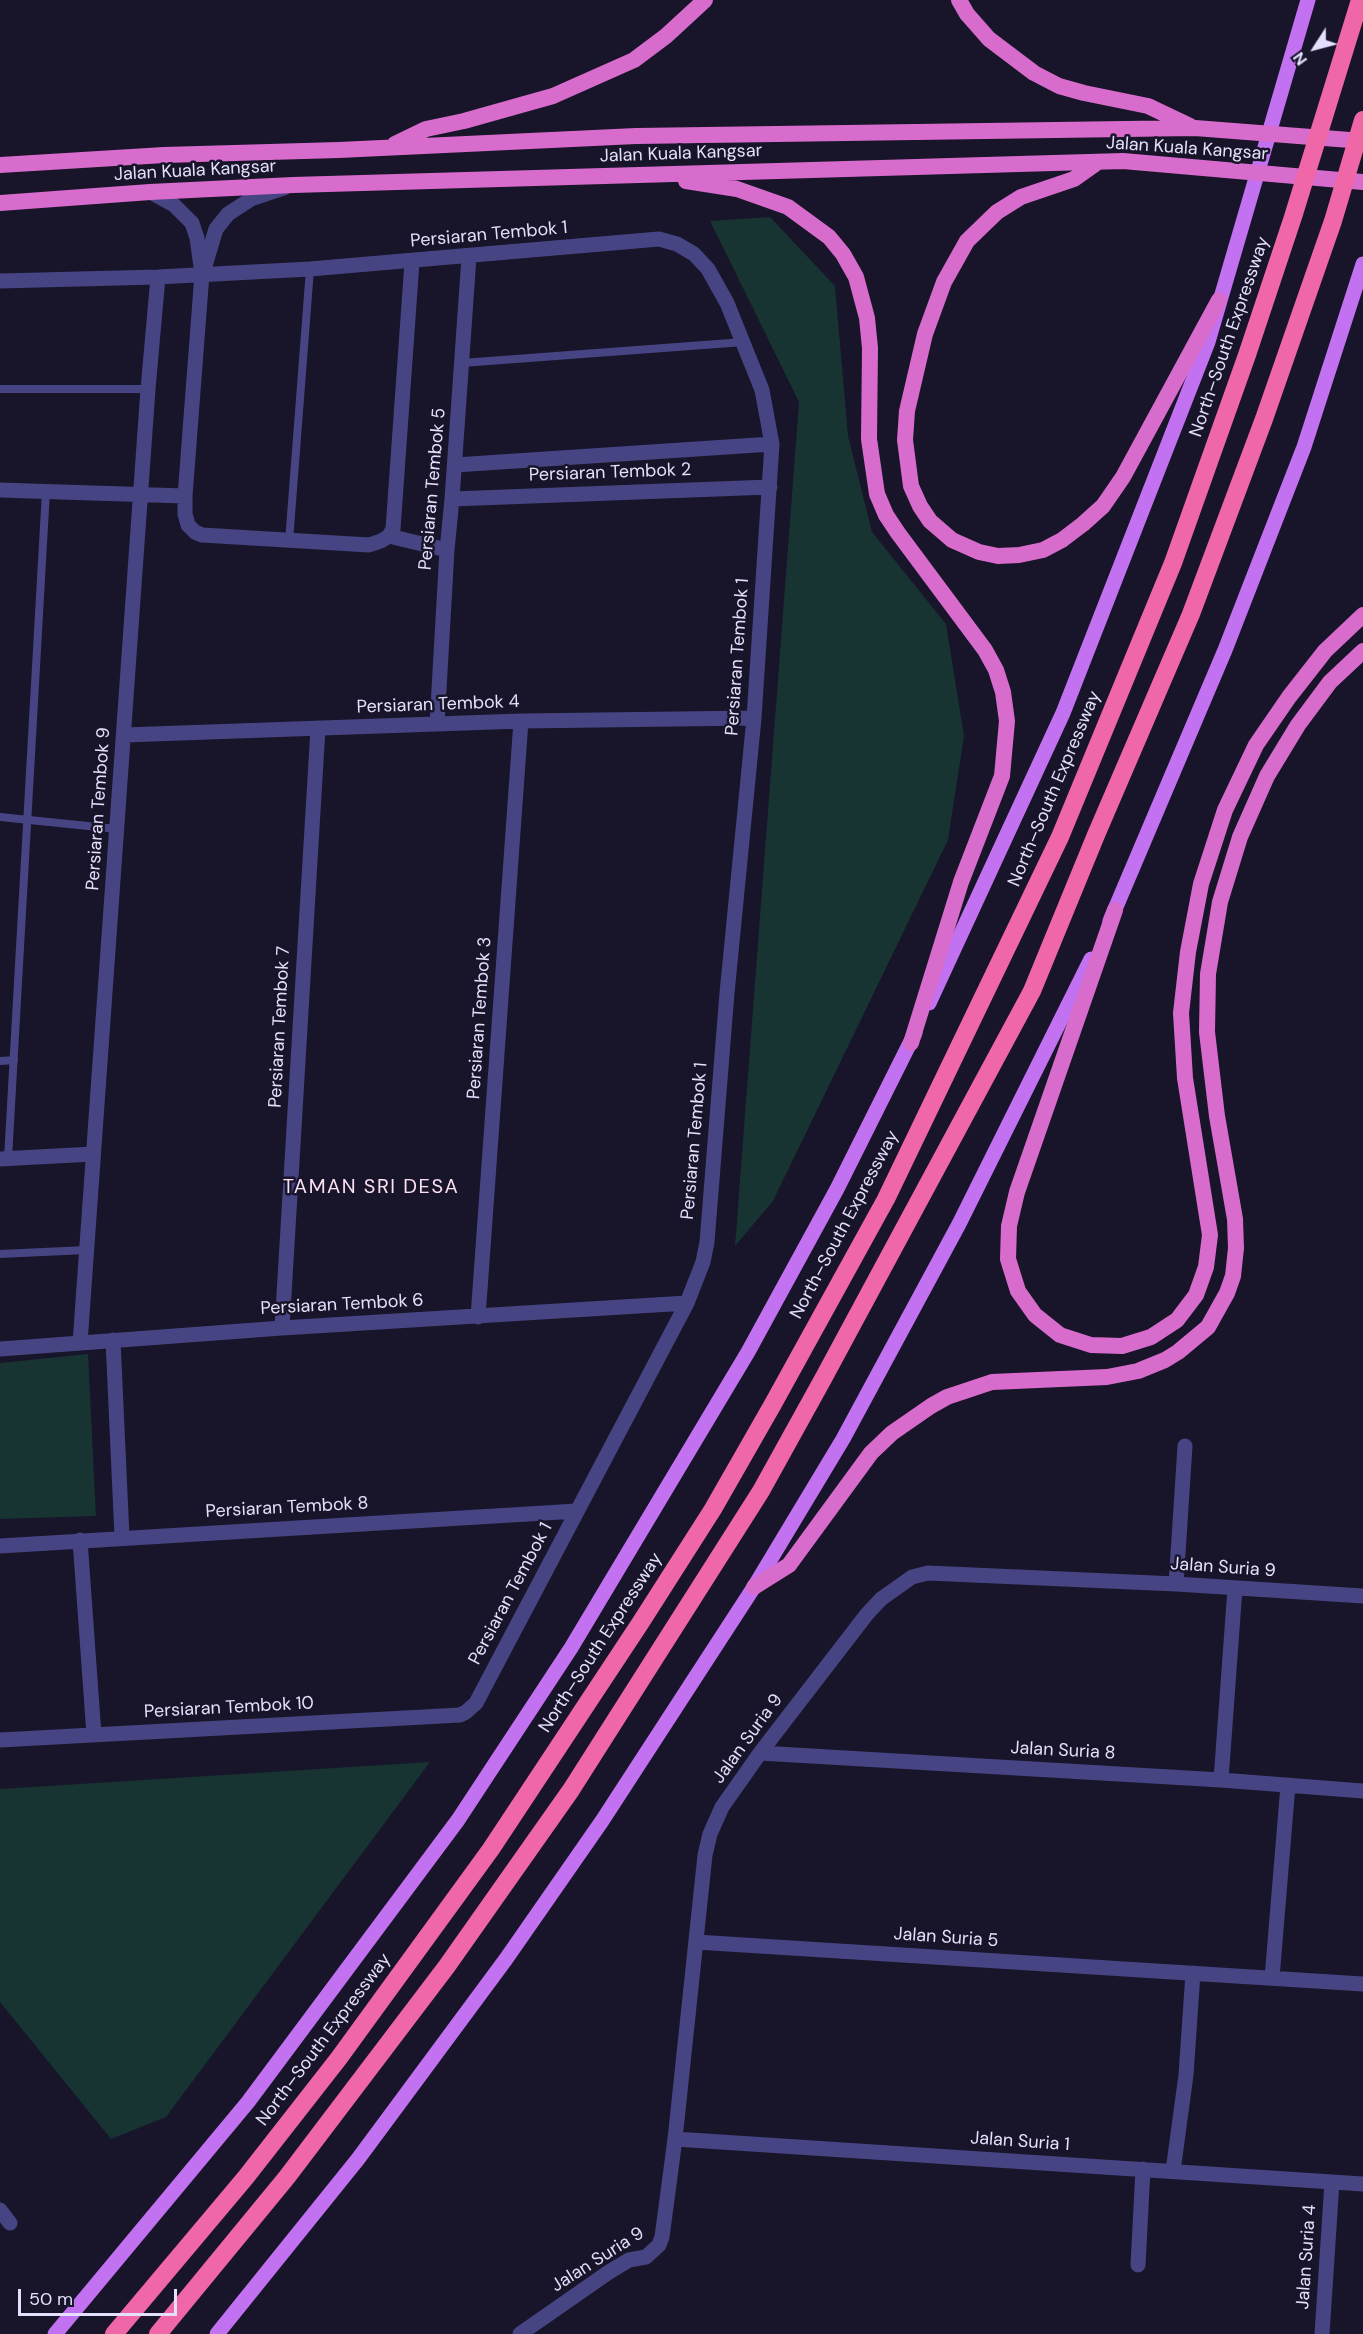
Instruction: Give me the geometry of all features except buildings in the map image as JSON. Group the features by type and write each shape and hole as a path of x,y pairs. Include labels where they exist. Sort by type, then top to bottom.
{"highway":[{"path":"389,147 426,129 464,121 553,96 634,60 666,36 705,0"},
{"path":"959,0 967,14 989,39 1034,73 1059,86 1148,106 1195,128"},
{"name":"North–South Expressway","path":"114,2334 246,2177 339,2058 491,1849 642,1622 712,1509 773,1404 886,1199 1060,837 1173,563 1293,217 1341,55 1360,0"},
{"path":"158,2334 287,2177 447,1966 571,1790 767,1481 1032,991 1191,614 1264,419 1334,221 1363,120"},
{"name":"Jalan Kuala Kangsar","path":"0,165 164,155 636,136 1195,128 1363,141"},
{"name":"Jalan Kuala Kangsar","path":"0,203 293,185 1123,161 1363,183"},
{"path":"1098,162 1074,179 1021,197 997,212 967,241 944,282 925,334 907,411 905,440 911,486 930,521 952,540 979,552 998,556 1043,550 1062,540 1083,524 1103,506 1123,477 1220,300"},
{"path":"644,175 737,189 780,203 829,237 843,254 856,277 867,318 870,348 868,439 877,494 892,524 985,650 996,670 1003,692 1007,721 1002,776 961,882 911,1043"},
{"path":"1115,909 1017,1192 1008,1226 1008,1259 1018,1291 1035,1315 1060,1335 1090,1345 1122,1346 1151,1337 1177,1320 1196,1295 1206,1267 1210,1235 1185,1078 1181,1013 1188,952 1201,884 1218,831 1225,810 1256,745 1325,651 1363,615"},
{"path":"754,1587 789,1566 871,1453 892,1433 947,1397 992,1382 1107,1377 1138,1371 1178,1352 1208,1327 1230,1285 1236,1248 1235,1219 1206,1032 1208,974 1220,902 1240,837 1267,776 1298,725 1330,682 1363,651"}],"main road":[{"path":"55,2334 248,2102 458,1820 571,1648 748,1352 837,1189 911,1043 1063,713 1208,342 1308,0"},
{"path":"218,2334 358,2159 506,1959 602,1821 754,1587 843,1439 959,1224 1115,909 1225,650 1304,447 1363,264"}],"street":[{"path":"202,274 216,229 228,214 251,199 293,185"},
{"path":"150,192 174,205 192,223 197,238 202,274 185,495 186,519 191,529 198,534 369,545 389,536 393,529 412,262"},
{"name":"Persiaran Tembok 1","path":"0,281 158,277 310,269 659,239 676,244 694,254 708,269 727,303 762,390 772,444 770,487 754,718 727,993 707,1242 703,1262 687,1303 476,1703 460,1715"},
{"name":"Persiaran Tembok 5","path":"436,724 469,257"},
{"name":"Persiaran Tembok 9","path":"80,1343 148,389 158,277"},
{"path":"455,465 772,444"},
{"name":"Persiaran Tembok 2","path":"452,499 770,487"},
{"path":"0,490 185,495"},
{"path":"389,536 447,549"},
{"name":"Persiaran Tembok 4","path":"124,735 436,724 754,718"},
{"name":"Persiaran Tembok 3","path":"478,1317 521,722"},
{"name":"Persiaran Tembok 7","path":"282,1328 318,728"},
{"path":"4,1159 93,1154"},
{"name":"Persiaran Tembok 6","path":"0,1349 282,1328 687,1303"},
{"path":"113,1340 122,1537"},
{"path":"1176,1584 1185,1446"},
{"name":"Persiaran Tembok 8","path":"0,1546 577,1511"},
{"path":"80,1540 94,1735"},
{"name":"Jalan Suria 9","path":"520,2334 609,2272 629,2260 646,2257 659,2245 663,2237 705,1855 710,1834 723,1807 760,1753 867,1614 899,1584 912,1576 928,1573 1176,1584 1363,1596"},
{"path":"1221,1780 1235,1588"},
{"name":"Persiaran Tembok 10","path":"0,1740 460,1715"},
{"name":"Jalan Suria 8","path":"760,1753 1221,1780 1363,1791"},
{"path":"1272,1978 1288,1785"},
{"name":"Jalan Suria 5","path":"696,1942 1363,1984"},
{"path":"1173,2171 1186,2075 1193,1973"},
{"name":"Jalan Suria 1","path":"675,2139 1363,2184"},
{"path":"1138,2265 1143,2169"},
{"name":"Jalan Suria 4","path":"1322,2334 1332,2182"},
{"path":"0,2210 10,2223"}],"lane":[{"path":"289,541 310,269"},
{"path":"462,363 744,342"},
{"path":"0,388 148,389"},
{"path":"4,1159 14,1060 46,491"},
{"path":"0,817 117,829"},
{"path":"0,1061 14,1060"},
{"path":"0,1254 86,1250"}],"green space":[{"path":"770,217 835,286 848,436 872,532 946,624 964,736 948,840 773,1201 735,1246 799,402 710,221"},
{"path":"88,1354 96,1516 0,1519 0,1363"},
{"path":"430,1762 166,2117 111,2139 0,2002 0,1789"}],"district":[{"name":"TAMAN SRI DESA","path":"371,1188"}]}
